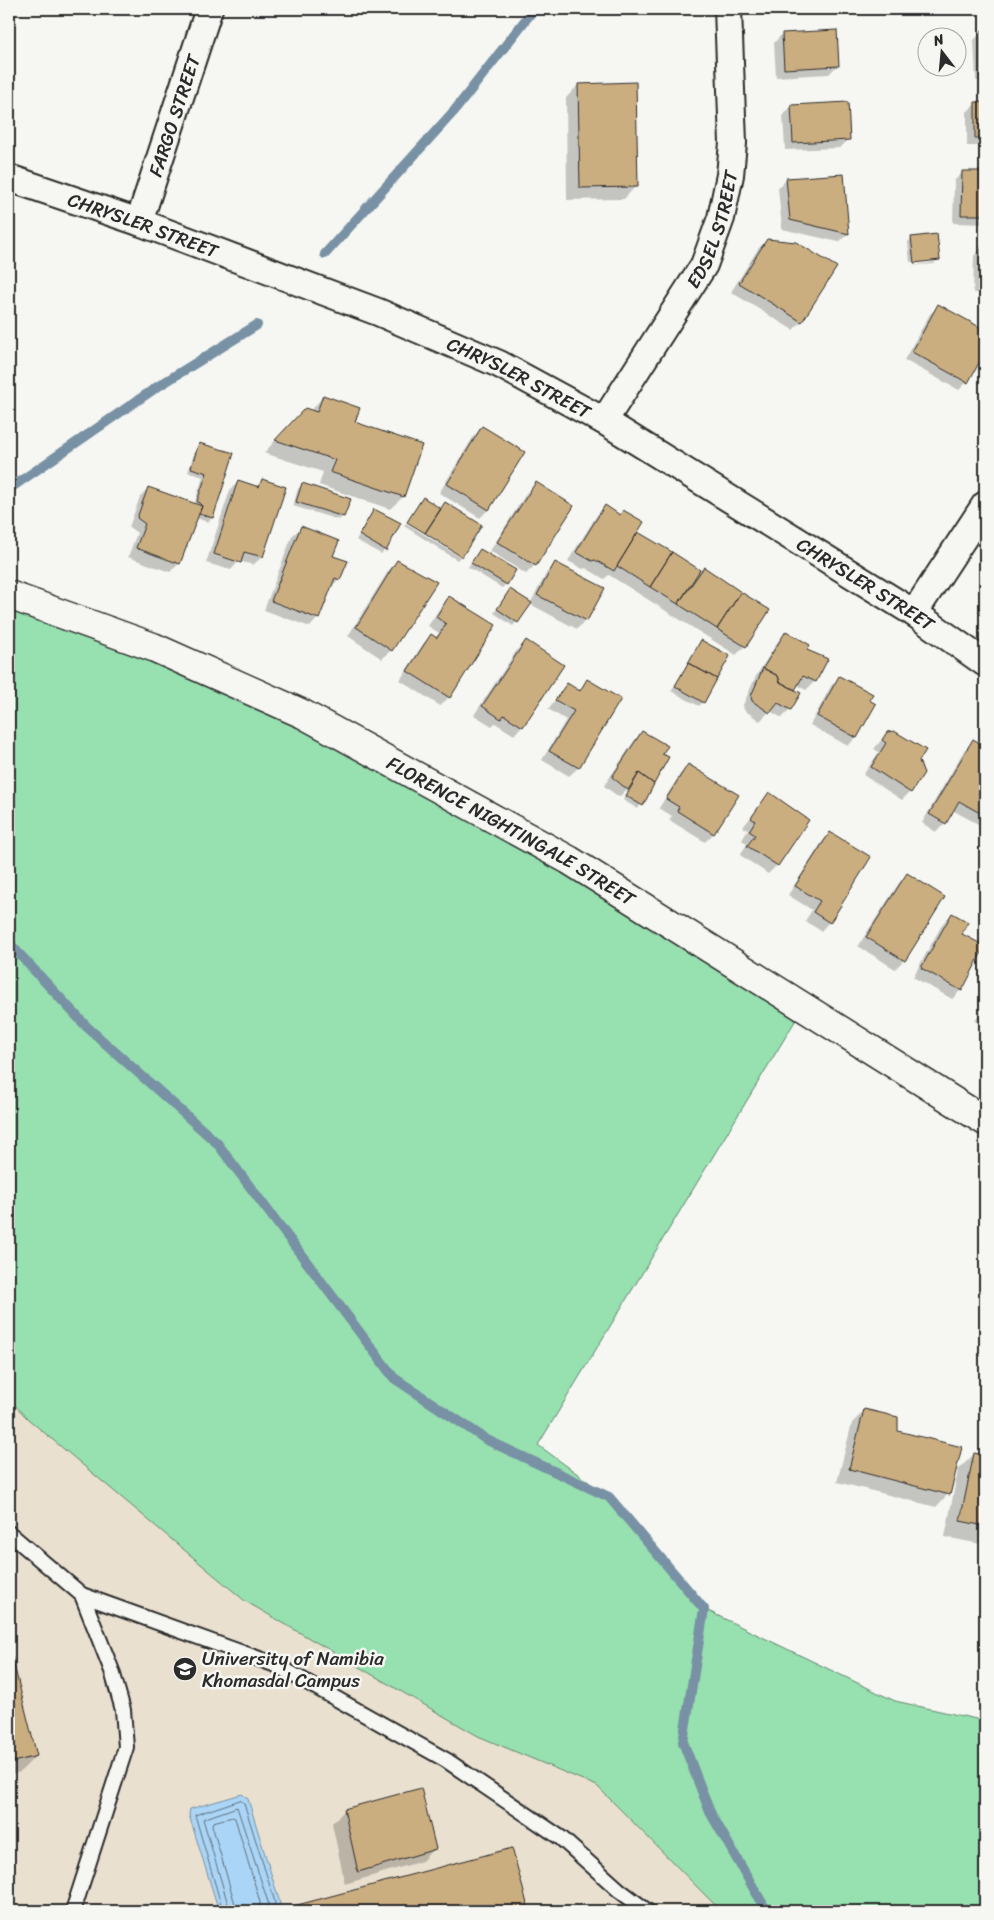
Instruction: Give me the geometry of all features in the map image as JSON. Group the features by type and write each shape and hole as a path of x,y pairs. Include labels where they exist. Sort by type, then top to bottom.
{"main road":[{"name":"FLORENCE NIGHTINGALE STREET","path":"9,595 153,647 303,714 569,860 985,1121"}],"street":[{"name":"FARGO STREET","path":"139,222 209,9"},
{"name":"EDSEL STREET","path":"604,421 704,265 721,218 730,175 733,143 728,9"},
{"name":"CHRYSLER STREET","path":"9,178 139,222 378,312 499,364 604,421 914,613 985,663"},
{"path":"914,613 985,505"}],"lane":[{"path":"9,1533 82,1595 276,1665 446,1760 561,1838 619,1890 647,1911"},
{"path":"73,1911 126,1747 123,1710 112,1671 82,1595"}],"shaded area":[{"name":"University of Namibia Khomasdal Campus","path":"9,1399 28,1419 245,1601 478,1736 597,1786 721,1911 9,1911"}],"green space":[{"path":"9,595 303,714 803,1008 538,1445 609,1497 704,1609 895,1701 985,1721 985,1911 721,1911 597,1786 478,1736 245,1601 28,1419 9,1399"}],"water":[{"path":"242,1794 248,1799 280,1903 278,1911 219,1911 189,1815 190,1809"}],"building":[{"path":"837,30 839,66 784,69 782,33"},
{"path":"982,30 985,30 985,73 984,73"},
{"path":"636,82 638,187 580,188 578,84"},
{"path":"848,102 850,140 793,143 791,105"},
{"path":"975,102 985,102 985,138 975,138"},
{"path":"962,171 985,171 985,215 961,215"},
{"path":"844,174 849,234 790,220 786,178"},
{"path":"937,234 940,260 914,263 911,237"},
{"path":"767,239 796,242 837,267 802,322 739,283"},
{"path":"982,246 985,246 985,285 981,285"},
{"path":"938,304 985,330 985,352 968,383 912,352"},
{"path":"323,395 360,408 355,422 422,445 404,497 330,472 335,460 275,440 305,408 317,412"},
{"path":"482,426 525,452 489,510 447,484"},
{"path":"199,443 234,453 213,518 199,514 202,506 197,501 207,473 191,468"},
{"path":"262,479 286,487 263,557 244,552 241,563 214,554 238,480 259,487"},
{"path":"536,482 574,506 536,566 497,542"},
{"path":"302,483 351,499 344,517 296,502"},
{"path":"148,487 202,506 180,564 136,548 145,524 137,518"},
{"path":"423,497 441,509 425,533 407,522"},
{"path":"445,502 482,525 462,557 425,533"},
{"path":"605,505 620,515 623,510 644,522 614,571 576,552"},
{"path":"374,509 401,523 386,551 359,535"},
{"path":"301,526 339,541 333,556 348,561 340,580 335,578 319,619 271,601"},
{"path":"638,532 672,552 650,587 617,566"},
{"path":"480,549 516,570 507,585 471,563"},
{"path":"672,552 700,570 678,604 650,587"},
{"path":"397,560 437,582 392,651 356,627"},
{"path":"555,562 605,588 587,621 537,595"},
{"path":"704,567 741,592 717,629 678,604"},
{"path":"510,589 532,603 518,623 497,609"},
{"path":"741,592 770,610 746,647 717,629"},
{"path":"449,596 496,625 450,698 407,671 431,634 437,638 446,624 436,617"},
{"path":"786,631 810,645 807,650 828,659 816,682 803,676 795,690 780,682 778,676 763,668"},
{"path":"526,640 564,665 523,727 504,715 501,719 482,706"},
{"path":"701,640 730,656 717,679 688,663"},
{"path":"688,663 717,679 704,703 675,686"},
{"path":"763,668 778,676 780,682 801,693 791,710 778,703 770,713 752,701 751,696"},
{"path":"839,676 873,694 869,700 876,704 857,738 817,716"},
{"path":"587,679 621,699 579,768 549,751 574,711 555,700 567,683 580,691"},
{"path":"642,731 668,746 662,754 669,757 654,784 639,773 628,790 612,777"},
{"path":"894,731 926,750 919,761 924,773 911,793 871,767 886,743 882,740 887,732"},
{"path":"973,739 985,746 985,816 959,801 946,824 929,814"},
{"path":"688,764 739,795 714,834 677,811 679,807 666,799"},
{"path":"639,773 654,784 643,806 626,796"},
{"path":"769,792 809,820 778,866 747,846 755,835 749,831 755,821 751,818"},
{"path":"830,832 871,857 830,923 813,912 820,901 795,886"},
{"path":"907,873 945,897 905,961 866,937"},
{"path":"952,913 968,922 962,934 985,946 962,991 921,968"},
{"path":"864,1409 898,1417 898,1431 962,1447 950,1495 849,1469"},
{"path":"974,1453 985,1455 985,1526 960,1521"},
{"path":"9,1653 11,1653 37,1756 9,1763"},
{"path":"421,1788 436,1849 358,1872 344,1809"},
{"path":"512,1848 529,1911 287,1911 286,1908"}],"waterway":[{"path":"325,254 455,110 534,9"},
{"path":"9,489 157,387 257,325"},
{"path":"9,943 87,1027 217,1143 394,1378 487,1440 609,1497 704,1609 683,1742 710,1812 765,1908 776,1911"}],"place":[{"name":"University of Namibia Khomasdal Campus","path":"185,1669"}]}
